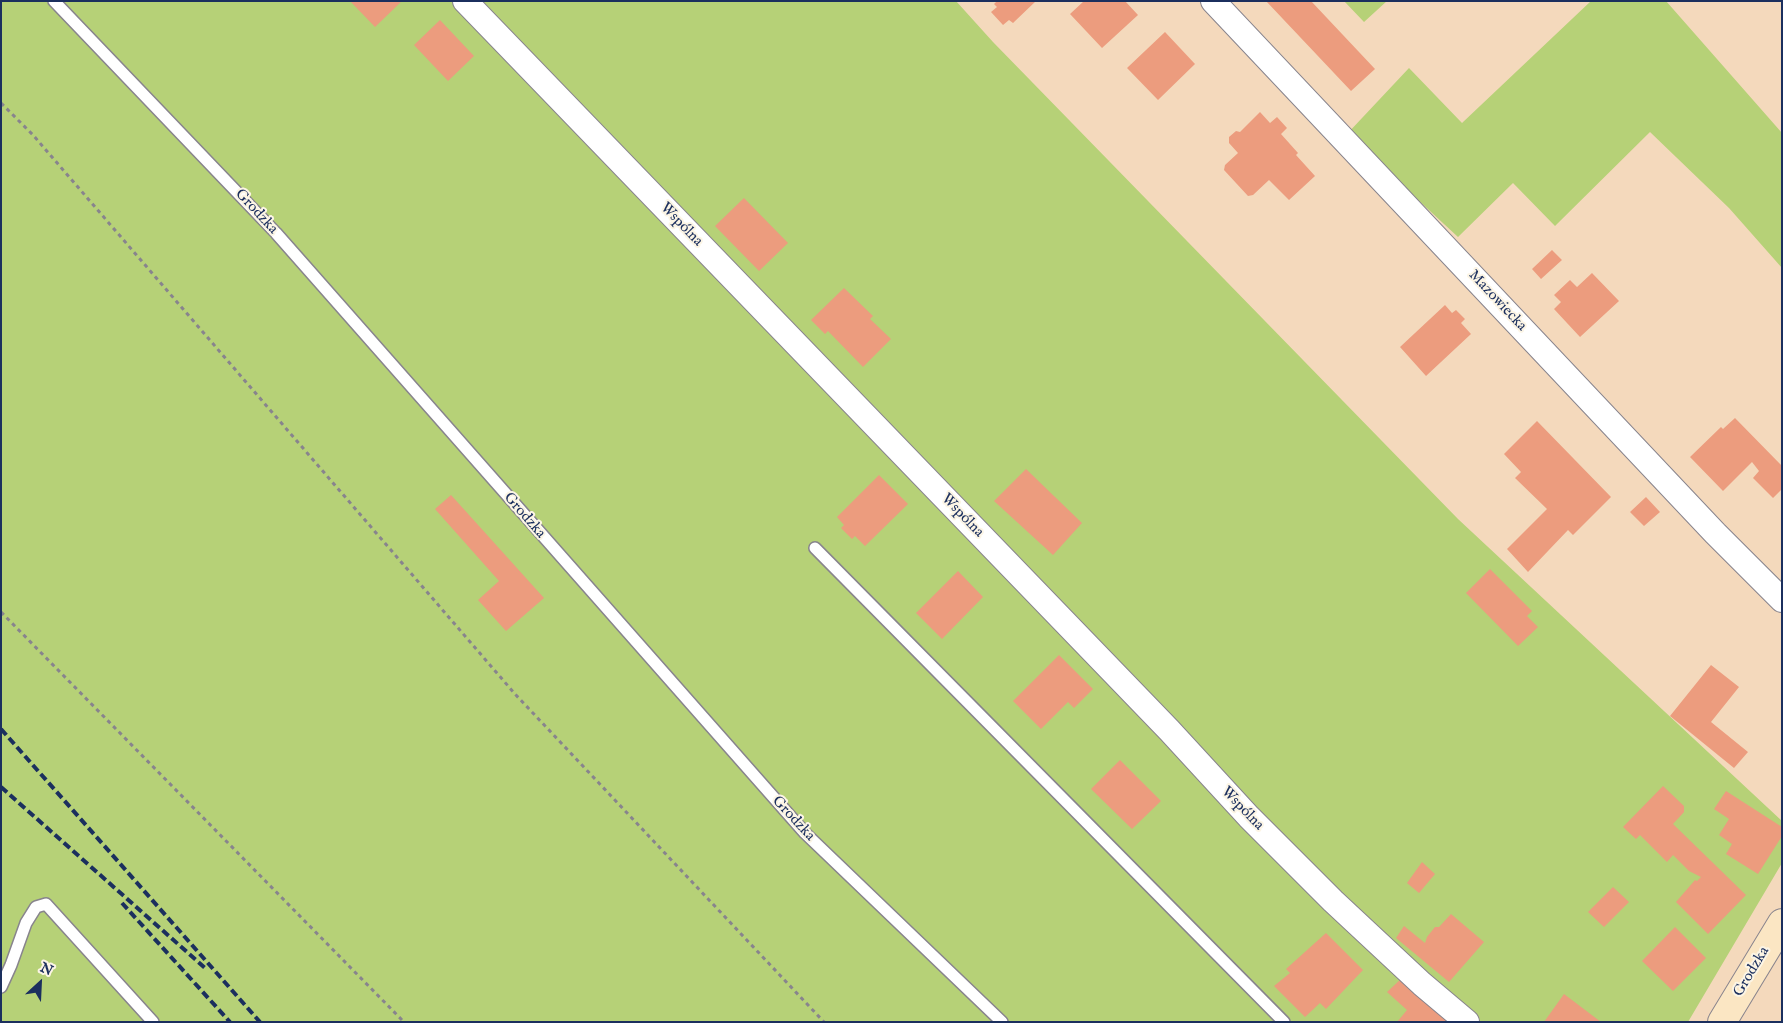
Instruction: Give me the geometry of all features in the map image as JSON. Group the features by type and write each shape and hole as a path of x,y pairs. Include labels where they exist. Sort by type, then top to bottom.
{"street":[{"name":"Wspólna","path":"465,1 1169,730 1249,817 1333,901 1422,984 1467,1022"},
{"name":"Mazowiecka","path":"1213,1 1714,533 1782,600"},
{"name":"Grodzka","path":"1722,1022 1782,923"}],"lane":[{"name":"Grodzka","path":"54,1 276,233 805,833 1002,1022"},
{"path":"815,548 1284,1022"},
{"path":"1,987 11,966 26,922 36,907 46,904 153,1022"}],"path":[{"path":"1,102 39,143 515,694 824,1022"},
{"path":"1,612 404,1022"}],"green space":[{"path":"1,1 956,1 993,42 1458,519 1782,821 1782,863 1688,1022 1,1022"},
{"path":"1344,1 1387,1 1364,22"},
{"path":"1591,1 1666,1 1782,133 1782,268 1729,208 1650,132 1555,226 1513,183 1458,237 1347,134 1409,68 1462,123"}],"building":[{"path":"350,1 402,1 375,27"},
{"path":"997,1 1036,1 1013,23 1009,20 1003,25 991,12 997,7 994,4"},
{"path":"1084,1 1125,1 1138,15 1102,48 1070,14"},
{"path":"1266,1 1311,1 1375,69 1351,91"},
{"path":"440,20 474,56 448,81 414,45"},
{"path":"1165,32 1195,64 1158,100 1127,68"},
{"path":"1260,112 1270,123 1277,117 1287,128 1281,134 1298,153 1296,155 1315,176 1289,200 1269,180 1253,195 1248,196 1224,170 1225,165 1238,153 1229,143 1229,137 1236,131 1240,132"},
{"path":"744,198 788,243 759,271 715,226"},
{"path":"1552,250 1562,260 1541,279 1532,269"},
{"path":"1592,273 1619,301 1580,337 1554,309 1561,302 1554,295 1570,280 1577,287"},
{"path":"844,288 873,316 870,319 891,339 863,367 828,331 825,334 811,320"},
{"path":"1445,305 1452,313 1456,310 1465,319 1461,323 1471,334 1426,376 1400,347"},
{"path":"1735,418 1782,466 1782,489 1773,498 1753,478 1759,471 1752,462 1723,491 1690,457 1721,427 1723,429"},
{"path":"1537,421 1611,497 1573,535 1568,530 1528,572 1507,549 1547,509 1515,478 1521,472 1504,454"},
{"path":"1026,469 1082,523 1053,555 994,501"},
{"path":"879,475 908,504 865,546 855,536 852,539 841,528 844,525 837,517"},
{"path":"451,495 544,598 506,631 478,600 499,581 435,509"},
{"path":"1646,497 1660,512 1644,526 1630,512"},
{"path":"1490,569 1532,611 1527,616 1538,627 1518,646 1466,593"},
{"path":"958,571 983,597 942,639 916,613"},
{"path":"1059,655 1093,689 1074,708 1068,702 1041,729 1013,701"},
{"path":"1711,665 1739,687 1711,722 1748,752 1734,768 1670,716"},
{"path":"1120,760 1161,801 1132,829 1091,789"},
{"path":"1663,786 1684,806 1684,812 1673,824 1746,895 1708,934 1676,902 1695,880 1697,881 1701,877 1689,871 1673,855 1667,862 1640,835 1636,839 1623,827"},
{"path":"1726,791 1782,827 1782,836 1758,874 1726,854 1732,844 1719,835 1729,819 1714,809"},
{"path":"1422,862 1435,874 1419,893 1407,883"},
{"path":"1613,887 1629,902 1604,927 1588,912"},
{"path":"1451,914 1484,942 1449,982 1396,938 1404,926 1425,943 1435,927 1439,927"},
{"path":"1675,927 1706,958 1673,991 1642,961"},
{"path":"1326,933 1363,970 1326,1009 1320,1003 1305,1017 1274,986 1290,973 1286,969"},
{"path":"1401,979 1449,1022 1397,1022 1407,1010 1387,992"},
{"path":"1564,994 1601,1022 1544,1022"}],"railway":[{"path":"1,729 260,1022"},
{"path":"1,787 205,968"},
{"path":"122,903 230,1022"}]}
